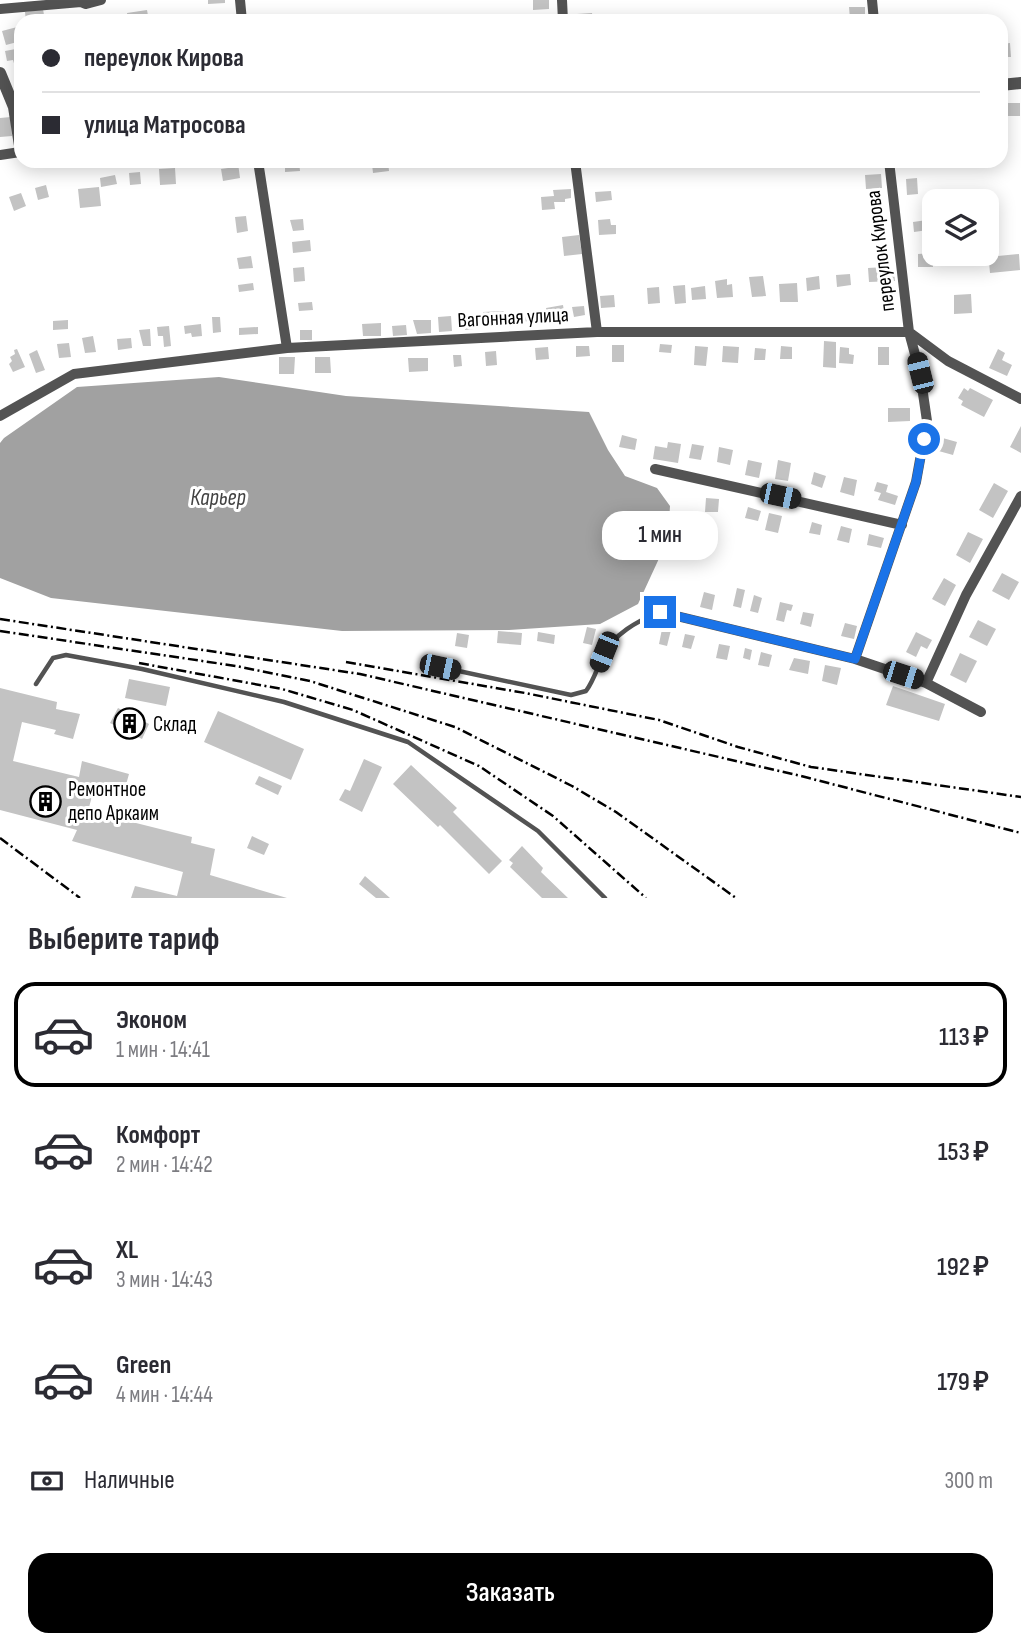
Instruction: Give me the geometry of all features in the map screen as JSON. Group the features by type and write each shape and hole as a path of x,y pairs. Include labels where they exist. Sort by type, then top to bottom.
{"street":[{"path":"0,9 81,2 86,4 101,0"},
{"path":"0,73 14,107"},
{"path":"259,168 287,348"},
{"path":"577,168 597,332"},
{"name":"переулок Кирова","path":"855,659 916,482 928,421 920,373 909,332 890,168"},
{"name":"Вагонная улица","path":"0,415 74,373 287,348 597,332 909,332"},
{"path":"909,332 948,360 1021,399"},
{"path":"654,469 902,524"},
{"path":"926,683 967,595 1021,496"},
{"path":"660,612 855,659 926,683 981,712"}],"lane":[{"path":"440,667 571,695 579,693 586,691 592,683 604,652 615,640 629,627 660,612"},
{"path":"36,684 53,658 66,655 142,669 284,702 408,742 538,831 605,898"}],"water":[{"name":"Карьер","path":"219,377 346,396 589,412 625,476 657,488 670,506 668,539 638,604 600,624 509,630 342,631 51,598 0,578 0,443 4,438 77,387"}],"building":[{"path":"208,0 225,0 225,3 208,4"},
{"path":"533,0 549,0 549,9 533,10"},
{"path":"849,7 865,7 865,14 850,14"},
{"path":"43,9 44,14 25,14"},
{"path":"147,10 148,14 127,14"},
{"path":"14,28 14,43 6,45 2,31"},
{"path":"1010,43 1011,57 1008,57"},
{"path":"14,49 14,63 13,60 7,61 5,51"},
{"path":"1008,103 1020,103 1020,116 1008,116"},
{"path":"11,117 12,136 0,137 0,118"},
{"path":"175,168 176,184 160,185 159,169"},
{"path":"239,168 240,178 223,181 221,169"},
{"path":"285,168 300,168 300,171 285,172"},
{"path":"372,168 389,168 389,171 373,173"},
{"path":"140,172 141,184 130,185 129,173"},
{"path":"881,174 882,188 866,189 865,175"},
{"path":"115,175 117,184 101,187 100,178"},
{"path":"917,178 918,194 907,195 906,179"},
{"path":"46,185 49,197 38,200 35,188"},
{"path":"99,187 101,206 80,208 78,189"},
{"path":"571,189 571,198 565,199 565,202 554,202 555,209 542,210 541,197 554,196 553,190"},
{"path":"611,191 612,200 596,202 595,192"},
{"path":"21,193 26,206 14,211 9,197"},
{"path":"246,216 248,231 237,233 235,217"},
{"path":"303,219 304,230 293,231 290,220"},
{"path":"610,219 611,225 616,225 616,234 599,235 598,220"},
{"path":"922,221 922,231 914,232 913,222"},
{"path":"579,235 582,254 564,256 562,237"},
{"path":"310,240 311,251 293,253 292,242"},
{"path":"918,254 922,254 922,266 933,267 918,267"},
{"path":"1019,254 1020,270 990,273 989,266 999,266 999,256"},
{"path":"251,256 253,268 239,269 237,258"},
{"path":"304,267 305,281 294,282 293,268"},
{"path":"885,267 885,271 894,271 895,281 869,282 868,268"},
{"path":"850,274 851,285 837,287 836,275"},
{"path":"763,276 766,296 752,297 749,277"},
{"path":"819,276 820,289 807,291 806,278"},
{"path":"727,279 727,285 732,284 733,297 717,298 715,281"},
{"path":"253,283 254,290 239,292 238,285"},
{"path":"797,283 798,302 780,302 779,284"},
{"path":"685,285 686,303 675,304 673,286"},
{"path":"705,286 706,299 692,300 691,288"},
{"path":"659,287 660,303 648,304 647,288"},
{"path":"971,294 972,313 954,314 954,295"},
{"path":"614,295 615,307 601,308 600,296"},
{"path":"312,302 313,310 299,311 298,303"},
{"path":"563,305 565,318 548,321 546,308"},
{"path":"584,306 585,315 574,317 572,307"},
{"path":"504,311 505,323 500,323 500,326 484,324 483,312"},
{"path":"527,314 528,321 514,326 513,316"},
{"path":"473,315 474,329 465,330 464,316"},
{"path":"451,316 452,331 439,332 438,317"},
{"path":"212,317 220,317 221,332 213,333"},
{"path":"68,320 68,329 53,330 53,321"},
{"path":"413,320 431,320 431,333 417,334"},
{"path":"381,323 381,336 363,336 362,324"},
{"path":"201,324 202,336 192,337 191,333 185,334 184,326"},
{"path":"406,325 407,335 393,336 392,326"},
{"path":"169,326 171,346 164,347 163,336 158,336 157,327"},
{"path":"258,327 258,334 239,335 239,328"},
{"path":"150,329 151,346 143,346 139,330"},
{"path":"300,330 312,330 312,340 300,340"},
{"path":"93,336 96,352 85,353 82,338"},
{"path":"131,338 132,348 118,350 117,339"},
{"path":"824,341 836,342 836,368 823,367"},
{"path":"69,343 71,357 59,358 57,344"},
{"path":"660,344 672,345 671,353 659,352"},
{"path":"612,345 624,345 624,362 612,362"},
{"path":"576,346 589,346 590,356 576,357"},
{"path":"695,346 708,347 706,366 694,365"},
{"path":"723,346 739,347 738,363 722,362"},
{"path":"781,346 792,347 792,359 780,359"},
{"path":"548,347 549,359 536,360 535,348"},
{"path":"840,347 849,348 849,354 854,355 853,364 839,363"},
{"path":"878,347 889,347 889,365 878,365"},
{"path":"755,348 766,349 765,360 754,360"},
{"path":"17,349 25,367 13,372 9,364 12,361 10,357"},
{"path":"998,349 1005,353 1002,360 1012,365 1007,376 989,368"},
{"path":"37,350 45,370 36,373 29,354"},
{"path":"496,351 497,365 486,366 485,352"},
{"path":"453,355 461,355 462,366 454,367"},
{"path":"279,357 295,357 294,374 279,374"},
{"path":"315,357 330,357 331,373 315,373"},
{"path":"408,358 428,358 428,371 409,372"},
{"path":"964,388 968,391 970,388 993,400 984,417 961,405 963,401 958,398"},
{"path":"888,408 910,408 910,421 888,422"},
{"path":"1021,426 1021,453 1010,447"},
{"path":"622,435 637,439 635,450 619,447"},
{"path":"939,437 957,442 953,455 935,450"},
{"path":"668,442 681,444 678,463 653,459 655,446 667,448"},
{"path":"692,444 704,446 701,460 689,458"},
{"path":"719,447 733,450 730,465 717,462"},
{"path":"748,460 762,463 759,478 745,475"},
{"path":"778,460 791,463 788,481 775,479"},
{"path":"814,472 826,476 822,488 811,484"},
{"path":"844,477 857,480 854,496 840,492"},
{"path":"877,482 888,485 886,492 898,496 895,505 878,500 881,493 874,491"},
{"path":"994,483 1008,491 993,518 979,510"},
{"path":"706,498 719,499 718,512 705,512"},
{"path":"748,507 761,511 758,521 745,518"},
{"path":"769,513 782,516 778,533 765,530"},
{"path":"812,522 822,525 820,535 809,533"},
{"path":"841,526 852,529 849,543 837,540"},
{"path":"968,532 983,539 970,563 956,555"},
{"path":"869,534 884,538 881,548 867,545"},
{"path":"1002,573 1019,582 1009,600 992,591"},
{"path":"944,578 956,585 945,606 932,599"},
{"path":"737,588 745,590 741,608 733,606"},
{"path":"704,592 715,595 712,610 700,607"},
{"path":"754,595 762,598 758,613 750,611"},
{"path":"780,602 793,605 791,611 787,610 784,622 776,620"},
{"path":"803,612 814,614 811,627 800,624"},
{"path":"978,620 996,629 987,646 969,637"},
{"path":"845,623 857,626 854,639 841,636"},
{"path":"663,624 672,626 667,646 659,644"},
{"path":"587,627 596,629 592,645 583,643"},
{"path":"498,631 522,633 521,645 497,643"},
{"path":"538,632 555,635 554,644 537,641"},
{"path":"916,632 932,640 927,649 921,646 916,657 906,652"},
{"path":"457,633 469,635 467,648 455,646"},
{"path":"685,634 695,636 691,649 682,647"},
{"path":"719,644 730,646 727,660 716,658"},
{"path":"745,648 752,650 750,660 743,658"},
{"path":"761,652 772,655 769,667 758,665"},
{"path":"960,653 977,661 966,683 950,675"},
{"path":"794,658 810,661 808,674 789,670"},
{"path":"825,665 841,668 837,685 822,681"},
{"path":"129,679 170,687 166,706 125,698"},
{"path":"893,686 945,704 939,721 886,705"},
{"name":"Ремонтное депо Аркаим","path":"0,688 57,702 56,709 80,714 73,739 54,734 56,730 22,722 13,761 79,777 82,761 129,774 124,792 95,785 88,811 192,837 191,843 215,849 210,875 287,898 131,898 135,886 177,896 183,872 72,841 77,830 0,810"},
{"name":"Склад","path":"118,708 149,724 142,739 110,723"},
{"path":"218,711 304,749 291,780 204,742"},
{"path":"364,759 382,767 362,812 339,800 345,789 350,791"},
{"path":"411,765 457,808 453,812 502,861 489,874 440,825 438,827 393,784"},
{"path":"259,776 282,786 278,795 255,784"},
{"path":"252,836 269,844 264,855 247,848"},
{"path":"522,846 543,868 541,872 568,898 542,898 510,867 513,863 509,860"},
{"path":"365,876 390,898 376,898 359,884"}],"railway":[{"path":"0,619 360,674 801,776 1021,833"},
{"path":"0,631 236,666 310,681 455,727 572,786 616,812 736,898"},
{"path":"346,662 525,693 659,720 738,747 811,767 1021,797"},
{"path":"139,663 282,689 353,710 479,766 553,816 646,898"},
{"path":"0,838 80,898"}],"place":[{"name":"Склад","path":"130,724"},
{"name":"Ремонтное депо Аркаим","path":"45,801"}],"route":[{"path":"660,612 855,659 916,482 924,439"}]}
